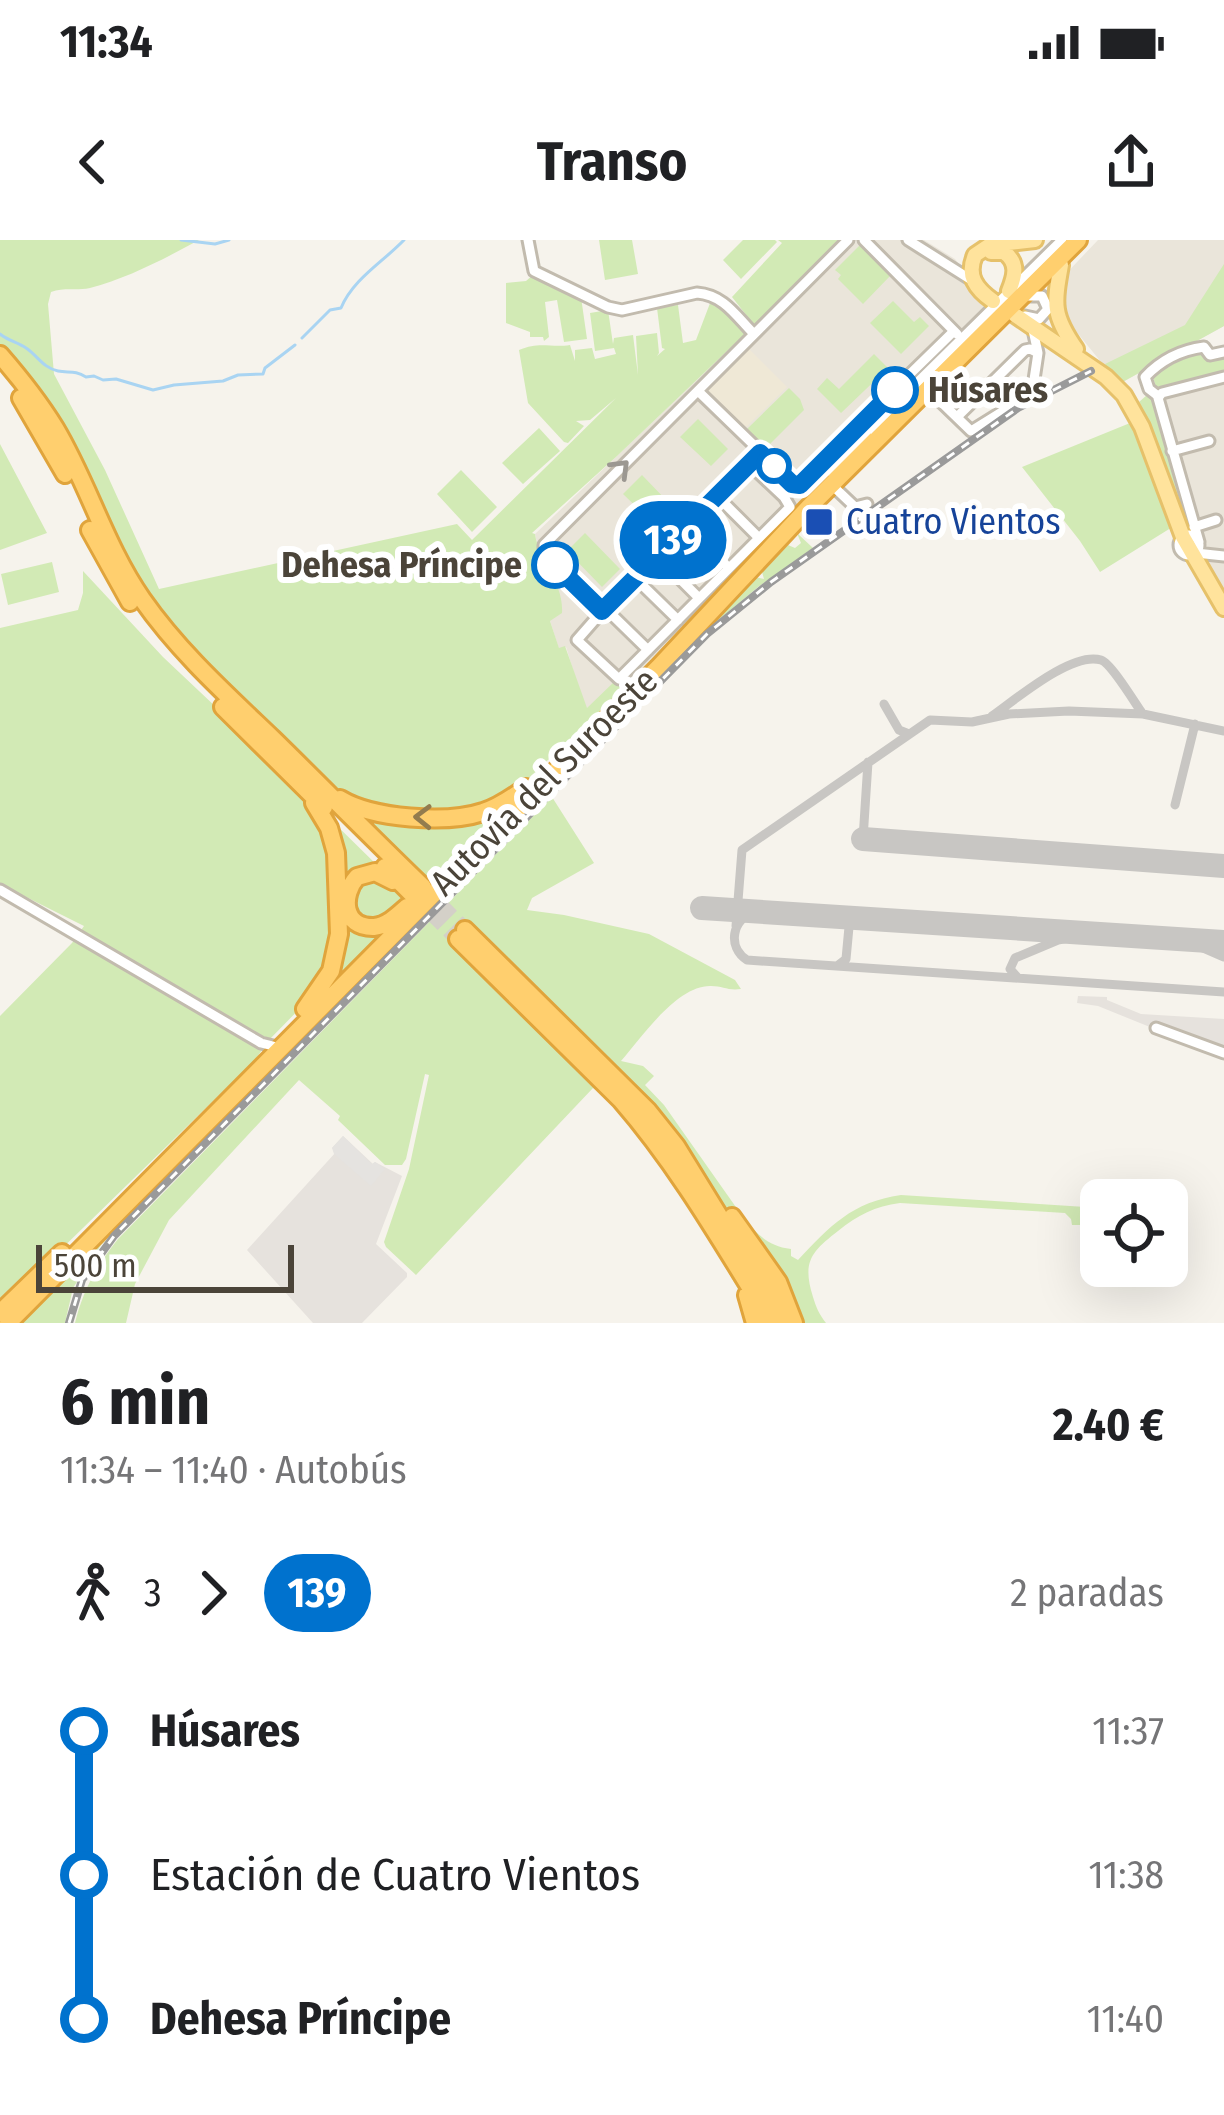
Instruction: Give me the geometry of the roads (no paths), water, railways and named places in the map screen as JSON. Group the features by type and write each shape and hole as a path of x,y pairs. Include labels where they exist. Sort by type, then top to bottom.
{"highway":[{"name":"Autovía del Suroeste","path":"0,1316 653,666 790,519 1070,240"},
{"name":"Autovía del Suroeste","path":"8,1323 747,575 1070,240"},
{"path":"0,355 56,429 100,524 156,618 418,891"},
{"path":"0,371 44,434 110,569 146,624 274,758 418,891"},
{"path":"790,519 862,436"},
{"path":"269,1046 314,998 335,959 339,934 338,874 329,828 319,809 274,758"},
{"path":"316,781 361,809 398,816 470,815 499,806 532,784"},
{"path":"418,891 369,873 350,885 346,905 359,923 381,925 469,849"},
{"path":"772,1323 670,1160 621,1100 461,934 627,1089 689,1158 762,1258 788,1301 789,1323"},
{"path":"676,1146 789,1323"},
{"path":"720,1240 751,1301 755,1323"}],"main road":[{"path":"977,282 981,259 994,251 1004,252 1015,268 1000,296 977,282 971,271 976,255 990,245 1035,240"},
{"path":"1061,265 1055,307 1063,331 1076,349 1120,384 1140,412 1196,544"},
{"path":"1022,317 1047,346 1106,377 1124,394 1224,605"},
{"path":"1047,346 1076,349"}],"street":[{"path":"528,240 534,271 608,307 622,310 709,294 754,334"},
{"path":"648,650 544,554 544,545 848,240"},
{"path":"864,240 957,334"},
{"path":"912,240 956,264 976,255"},
{"path":"912,240 977,282"},
{"path":"784,497 957,334 1070,240"},
{"path":"747,575 1088,240"},
{"path":"1022,317 1040,319 1048,309 1042,296 1029,296"},
{"path":"862,436 957,334"},
{"path":"932,393 970,431 1034,389 1047,346 1022,352 957,417"},
{"path":"1196,544 1158,398 1145,377 1180,351 1204,347 1208,353 1220,353"},
{"path":"1158,398 1224,377"},
{"path":"1204,382 1209,400"},
{"path":"698,391 795,485"},
{"path":"1172,451 1208,441"},
{"path":"749,464 790,507 617,679 577,638 603,610 716,496 760,453"},
{"path":"1181,487 1197,482"},
{"path":"835,488 854,508 867,504"},
{"path":"716,496 759,538"},
{"path":"1196,544 1216,520"},
{"path":"687,526 729,568"},
{"path":"1196,544 1224,556"},
{"path":"657,556 699,598"},
{"path":"635,578 678,620"},
{"path":"0,890 269,1046"},
{"path":"1156,1028 1224,1053"}],"waterway":[{"path":"181,240 215,244 229,240"},
{"path":"302,338 330,310 341,308 361,280 404,240"},
{"path":"0,334 53,369 153,390 263,374 295,345"}],"tunnel":[{"path":"423,888 465,930"},
{"path":"415,896 458,939"}],"railway":[{"path":"69,1323 82,1280 114,1236 707,634 771,582 1018,408 1091,371"}],"place":[{"name":"Húsares","path":"895,390"},
{"name":"Cuatro Vientos","path":"819,522"},
{"name":"Dehesa Príncipe","path":"555,565"}]}
